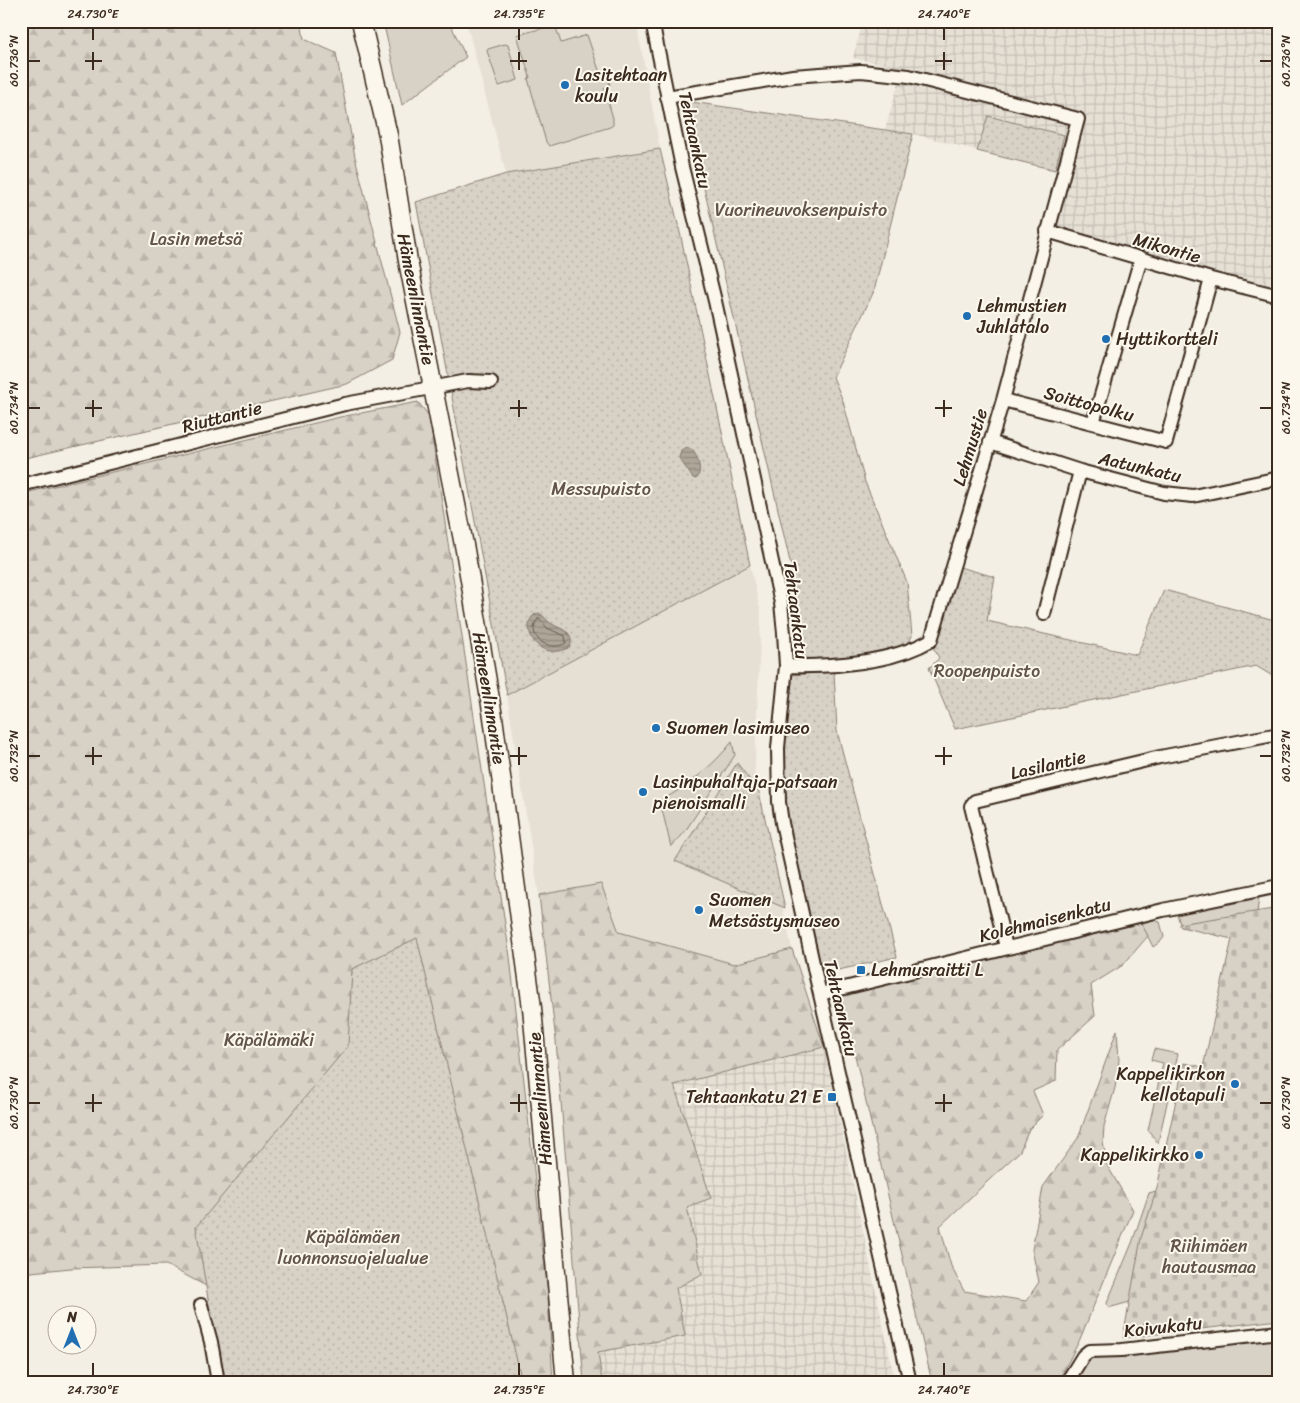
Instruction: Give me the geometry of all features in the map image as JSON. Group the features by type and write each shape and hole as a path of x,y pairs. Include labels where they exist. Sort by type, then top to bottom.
{"main road":[{"name":"Hämeenlinnantie","path":"361,21 388,135 408,261 466,550 495,736 532,1008 566,1382"}],"street":[{"name":"Tehtaankatu","path":"652,21 682,167 715,301 781,604 786,666 778,748 779,802 794,880 910,1382"},
{"name":"Lehmustie","path":"667,97 756,81 848,72 902,75 1078,119 1002,400 931,640 916,648 871,659 821,666 786,666"},
{"name":"Mikontie","path":"1047,230 1211,279 1279,296"},
{"path":"1093,423 1141,258"},
{"name":"Soittopolku","path":"1002,400 1166,442 1211,279"},
{"name":"Riuttantie","path":"21,485 346,404 468,381 491,382"},
{"path":"990,442 1080,471"},
{"name":"Aatunkatu","path":"1044,614 1080,471 1164,493 1193,496 1279,478"},
{"name":"Lasilantie","path":"1006,947 971,806 975,801 1160,757 1279,734"},
{"name":"Kolehmaisenkatu","path":"820,994 1173,907 1279,886"},
{"path":"201,1305 211,1342 218,1382"},
{"name":"Koivukatu","path":"1066,1382 1083,1356 1089,1351 1122,1350 1279,1332"}],"shaded area":[{"name":"Lasitehtaan koulu","path":"466,21 636,21 660,149 506,174"},
{"path":"863,21 1279,21 1279,296 1047,231 1063,172 913,134 885,130 903,68 853,58"},
{"path":"750,565 761,614 754,786 792,949 734,964 619,932 601,884 539,895 507,695"},
{"path":"824,1047 895,1382 602,1382 598,1352 685,1336 676,1288 702,1274 687,1207 711,1198 674,1085"}],"green space":[{"name":"Lasin metsä","path":"21,21 301,21 304,39 336,53 355,157 400,332 392,360 347,384 21,459"},
{"path":"383,21 449,21 466,57 402,105"},
{"path":"555,25 561,43 587,35 600,73 606,72 610,85 604,88 613,118 613,125 549,146 546,142 528,79 530,77 517,35"},
{"path":"505,44 508,45 518,80 499,86 487,51 488,49"},
{"name":"Vuorineuvoksenpuisto","path":"684,101 913,134 874,291 833,377 843,401 865,482 907,582 912,636 908,644 846,659 805,661 791,566"},
{"path":"988,116 1064,135 1055,170 977,151"},
{"name":"Messupuisto","path":"660,149 681,237 750,565 507,695 416,202 506,174"},
{"name":"Käpälämäki","path":"418,402 429,416 510,957 548,1295 553,1382 227,1382 208,1287 166,1265 71,1268 21,1273 21,494 340,417"},
{"name":"Roopenpuisto","path":"956,566 995,577 987,621 1137,655 1164,590 1278,621 1279,619 1279,680 1256,666 955,729 929,668 939,658 932,645"},
{"path":"834,672 837,731 897,957 834,971 817,966 783,804 782,748 790,675"},
{"path":"732,742 735,755 684,833 671,847 660,801 699,775"},
{"path":"737,763 759,792 785,908 675,861"},
{"path":"601,884 619,932 734,964 792,949 824,1047 674,1085 711,1198 687,1207 702,1274 676,1288 685,1336 598,1352 602,1382 584,1382 556,1041 539,895"},
{"path":"1259,897 1257,913 1181,927 1177,914"},
{"name":"Riihimäen hautausmaa","path":"1279,908 1279,1320 1123,1338 1141,1238 1157,1188 1184,1063 1203,1067 1232,939 1181,927 1179,924"},
{"path":"1153,920 1160,922 1164,937 1153,947 1141,923"},
{"path":"1141,923 1148,936 1123,965 1091,985 1095,1016 1057,1050 1056,1081 1033,1091 1043,1115 1029,1129 1020,1151 940,1226 951,1266 964,1291 1026,1301 1039,1282 1032,1250 1043,1187 1078,1138 1117,1030 1119,1060 1115,1088 1104,1126 1103,1142 1107,1165 1133,1210 1080,1339 1058,1382 932,1382 841,996"},
{"name":"Käpälämäen luonnonsuojelualue","path":"417,938 522,1382 222,1382 196,1227 348,1046 352,969"},
{"path":"1154,1049 1178,1054 1158,1143 1148,1130 1163,1063 1151,1060"},
{"path":"1149,1193 1189,1199 1170,1291 1108,1308 1107,1303 1132,1243"},
{"path":"1279,1337 1279,1382 1071,1382 1090,1357"}],"water":[{"path":"687,448 694,452 698,459 699,472 696,479 693,478 679,458 681,451"},
{"path":"539,613 550,623 569,634 571,638 570,647 557,651 546,650 538,646 532,639 529,623 532,616"}],"place":[{"name":"Lasitehtaan koulu","path":"565,85"},
{"name":"Lehmustien Juhlatalo","path":"967,316"},
{"name":"Hyttikortteli","path":"1106,339"},
{"name":"Suomen lasimuseo","path":"656,728"},
{"name":"Lasinpuhaltaja-patsaan pienoismalli","path":"643,792"},
{"name":"Suomen Metsästysmuseo","path":"699,910"},
{"name":"Lehmusraitti L","path":"861,970"},
{"name":"Kappelikirkon kellotapuli","path":"1235,1084"},
{"name":"Tehtaankatu 21 E","path":"832,1097"},
{"name":"Kappelikirkko","path":"1199,1155"}]}
